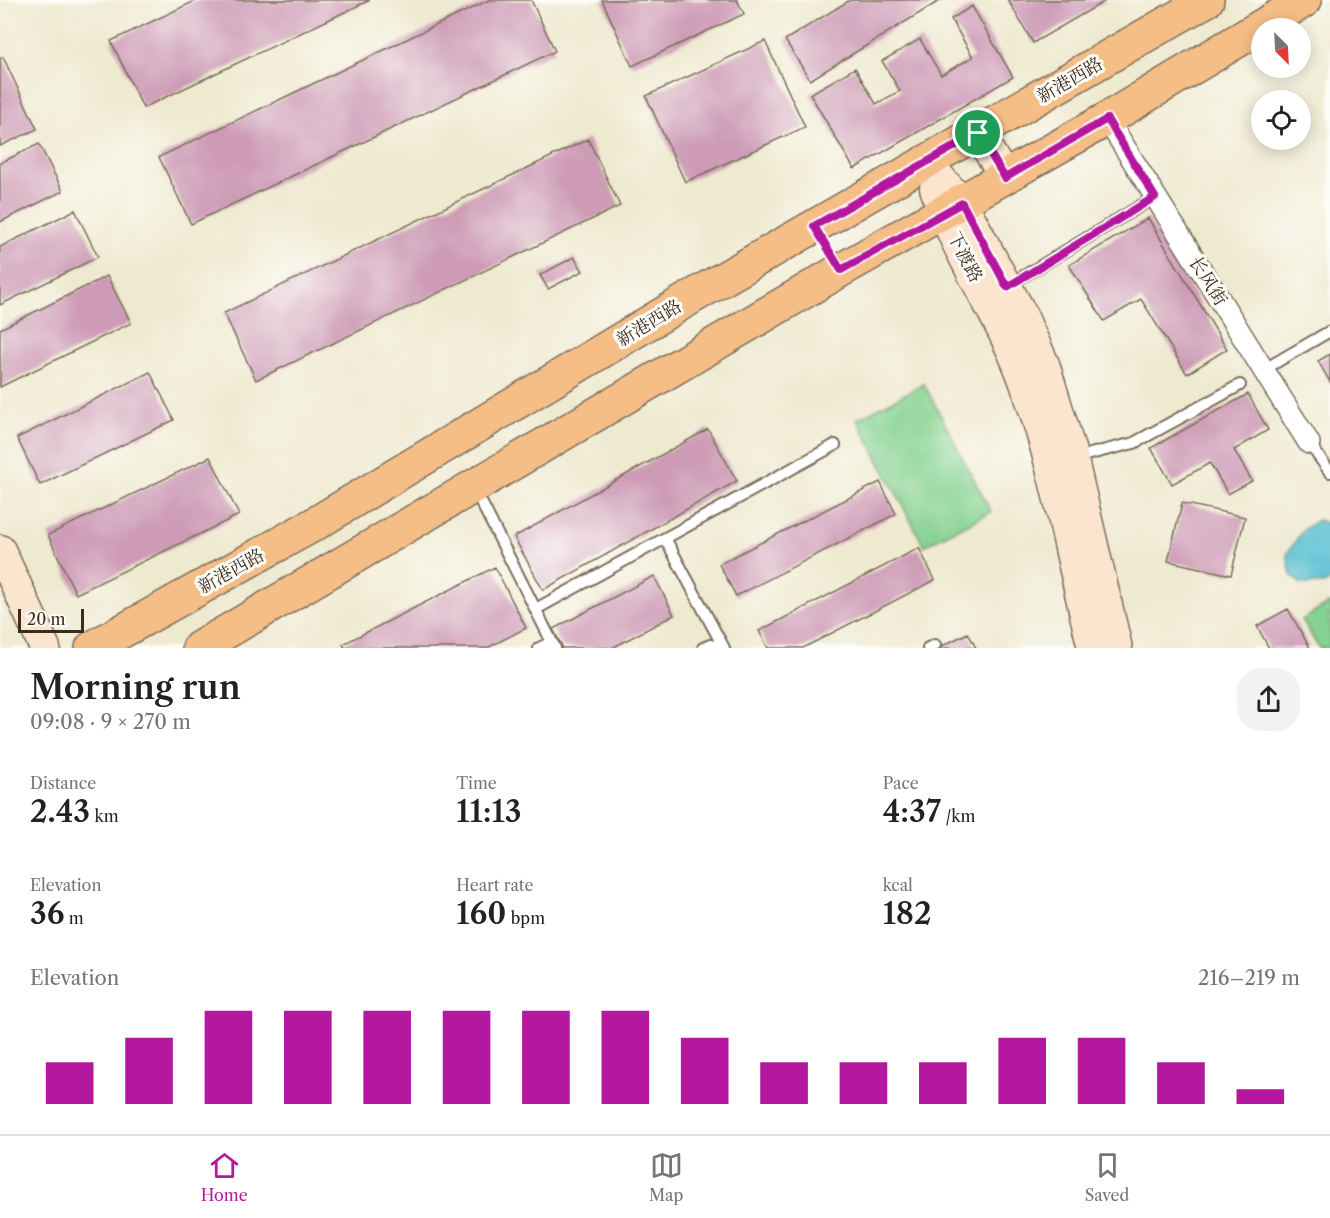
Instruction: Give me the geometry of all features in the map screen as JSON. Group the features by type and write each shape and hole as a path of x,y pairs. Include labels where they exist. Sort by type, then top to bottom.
{"main road":[{"name":"新港西路","path":"92,648 313,525 814,226 1207,0"},
{"path":"199,648 841,270 1107,119 1305,0"},
{"path":"978,133 1005,178"},
{"name":"下渡路","path":"927,163 952,208 1007,287 1044,364 1072,458 1117,648"},
{"name":"下渡路","path":"952,208 1025,382 1044,443 1093,648"},
{"path":"814,226 841,270"},
{"path":"0,550 45,648"}],"street":[{"name":"长风街","path":"1107,119 1309,443"}],"lane":[{"path":"1007,287 1155,197"},
{"path":"1263,369 1330,330"},
{"path":"1072,458 1134,443 1240,385"},
{"path":"1309,443 1330,472"},
{"path":"536,609 834,445"},
{"path":"473,487 554,645 539,648"},
{"path":"665,538 724,648"},
{"path":"703,648 710,645 724,648"}],"green space":[{"path":"924,384 991,512 924,546 857,419"},
{"path":"1330,603 1330,648 1319,648 1302,620"}],"water":[{"path":"1317,520 1330,524 1330,581 1323,584 1301,584 1291,575 1287,554 1302,531"}],"building":[{"path":"197,0 370,0 143,108 111,41"},
{"path":"489,0 531,0 555,51 191,224 159,157"},
{"path":"602,0 737,0 744,14 632,66"},
{"path":"850,0 941,0 810,80 785,40"},
{"path":"1008,0 1107,0 1033,43"},
{"path":"972,6 1013,77 854,169 810,94 855,68 876,104 900,91 882,61 920,39 941,75 973,57 951,19"},
{"path":"765,41 805,127 685,182 646,96"},
{"path":"3,57 37,129 0,146 0,59"},
{"path":"588,139 620,206 256,380 224,313"},
{"path":"39,144 63,191 0,222 0,163"},
{"path":"75,210 98,257 0,305 0,247"},
{"path":"1148,218 1227,349 1187,374 1141,299 1104,321 1069,265"},
{"path":"574,257 583,271 548,289 540,275"},
{"path":"107,276 131,323 0,387 0,329"},
{"path":"1330,354 1330,382 1318,361"},
{"path":"150,372 174,420 40,485 17,438"},
{"path":"1248,394 1268,430 1234,450 1252,481 1228,494 1210,463 1172,484 1151,448"},
{"path":"708,429 737,481 543,590 514,537"},
{"path":"210,457 239,515 76,594 48,535"},
{"path":"880,482 896,514 736,596 719,564"},
{"path":"1182,503 1245,517 1231,575 1168,561"},
{"path":"919,548 935,580 803,648 768,648 759,631"},
{"path":"495,567 526,628 487,648 345,648 343,644"},
{"path":"654,576 674,615 612,648 563,648 553,629"},
{"path":"1288,609 1310,648 1269,648 1257,626"},
{"path":"968,633 976,648 938,648"}],"route":[{"path":"1107,119 1155,197 1007,287 962,203 841,270 814,226 978,133 1005,178 1107,119"}]}
